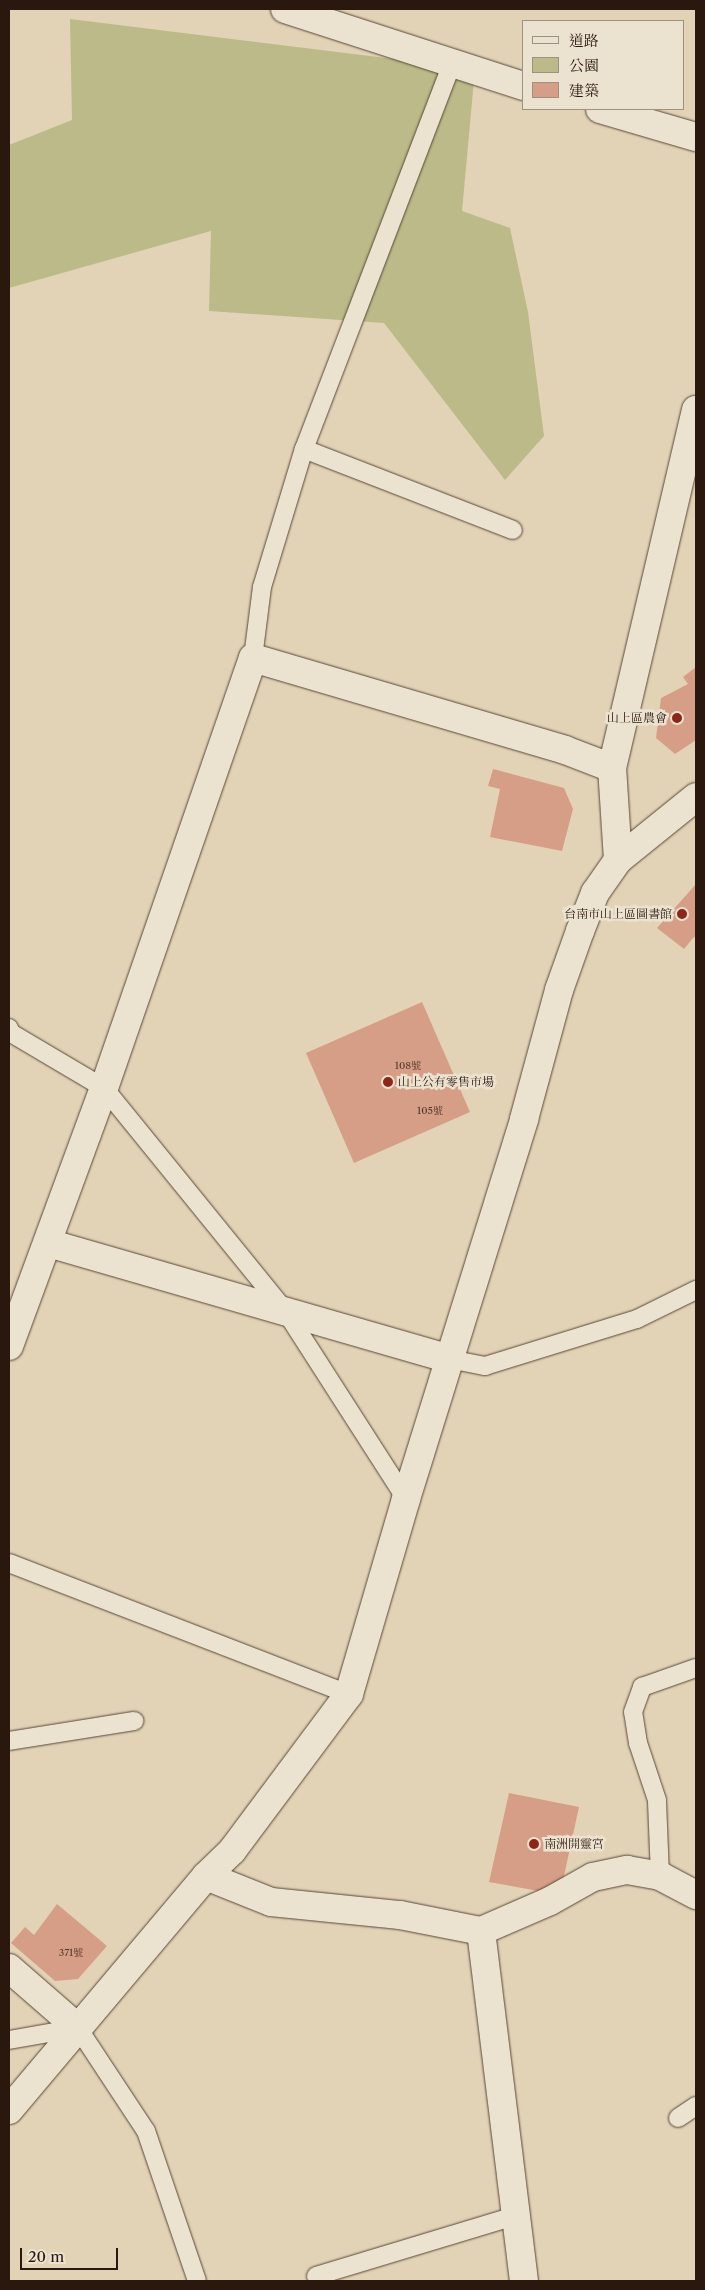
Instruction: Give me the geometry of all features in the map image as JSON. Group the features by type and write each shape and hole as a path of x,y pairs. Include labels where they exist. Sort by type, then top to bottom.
{"street":[{"path":"285,9 522,85"},
{"path":"603,110 696,137"},
{"path":"618,860 612,768 696,410"},
{"path":"9,1346 104,1088 253,658 565,750 612,768"},
{"path":"9,2110 206,1876 232,1851 349,1694 406,1499 524,1119 559,990 595,893 618,860 696,797"},
{"path":"48,1243 449,1359"},
{"path":"206,1876 271,1902 400,1915 481,1931 550,1901 593,1877 627,1870 660,1876 696,1896"},
{"path":"481,1931 518,2216 524,2281"},
{"path":"9,1968 78,2028"}],"lane":[{"path":"253,658 262,587 304,449 452,64"},
{"path":"304,449 513,530"},
{"path":"10,1032 104,1088 286,1312 406,1499"},
{"path":"449,1359 484,1366 637,1319 696,1290"},
{"path":"9,1563 349,1694"},
{"path":"660,1876 657,1800 638,1743 633,1712 642,1687 696,1668"},
{"path":"9,1741 134,1721"},
{"path":"9,2040 78,2028 146,2131 197,2281"},
{"path":"678,2118 696,2106"},
{"path":"316,2276 518,2216"}],"green space":[{"path":"70,19 475,69 462,211 510,228 528,312 544,436 505,480 384,323 209,311 211,231 9,288 9,145 72,120"}],"building":[{"name":"山上區農會","path":"696,667 696,740 675,754 656,738 661,698 688,684 683,677"},
{"path":"493,769 564,788 573,809 562,851 490,837 500,789 488,786"},
{"name":"台南市山上區圖書館","path":"696,884 696,939 694,937 684,949 657,928"},
{"name":"山上公有零售市場","path":"422,1002 470,1112 354,1163 306,1053"},
{"name":"南洲開靈宮","path":"509,1793 579,1807 562,1885 544,1892 489,1882"},
{"path":"57,1904 107,1946 78,1979 55,1981 11,1943 25,1927 34,1935"}],"place":[{"name":"山上區農會","path":"677,718"},
{"name":"台南市山上區圖書館","path":"682,914"},
{"name":"山上公有零售市場","path":"388,1082"},
{"name":"南洲開靈宮","path":"534,1844"}]}
